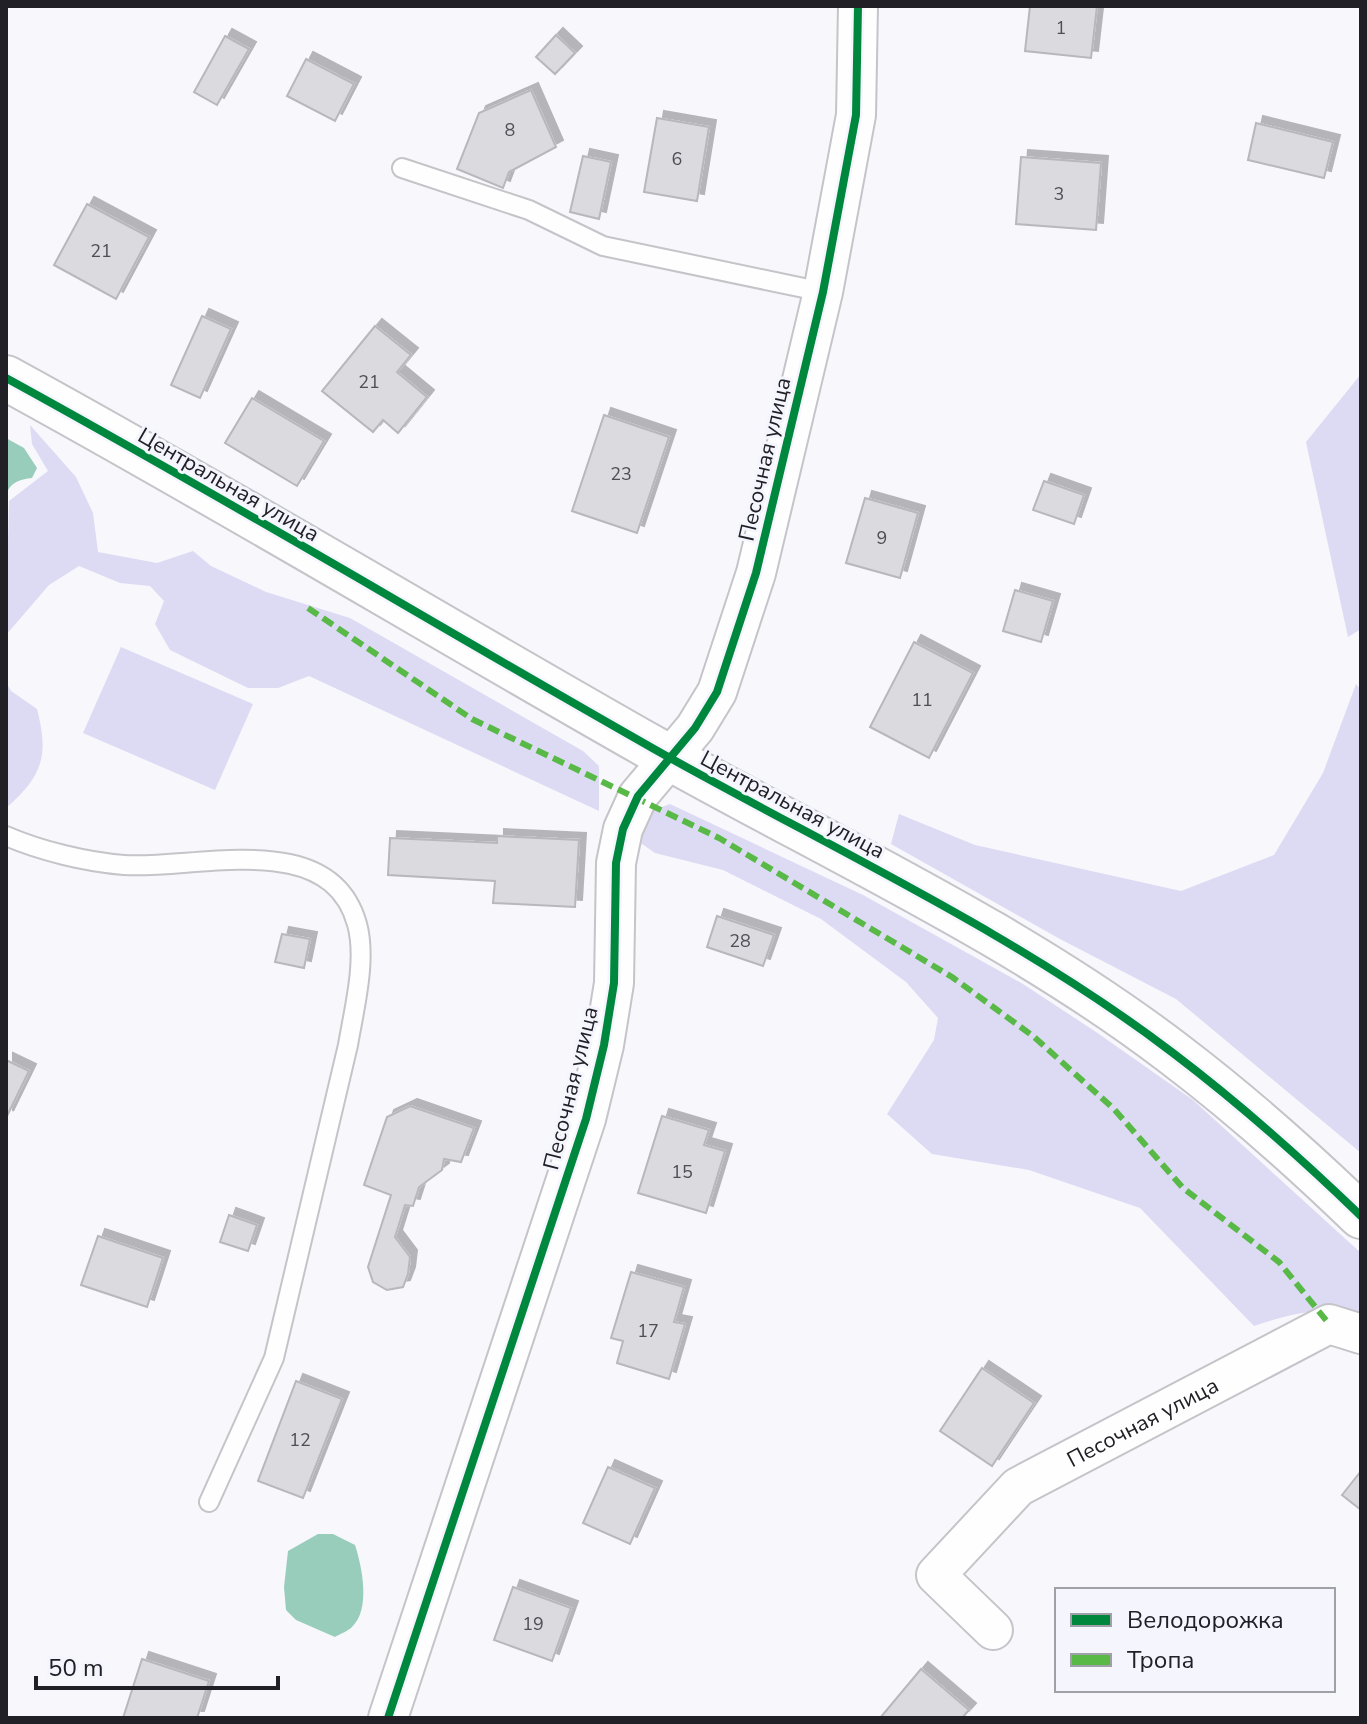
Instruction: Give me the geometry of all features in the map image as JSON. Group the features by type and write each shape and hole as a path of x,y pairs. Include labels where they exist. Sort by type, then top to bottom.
{"street":[{"name":"Песочная улица","path":"388,1718 586,1119 604,1045 614,983 616,863 623,829 638,796 695,728 717,692 756,573 823,292 856,115 858,6"},
{"name":"Центральная улица","path":"6,378 670,758 892,878 1071,985 1170,1051 1291,1149 1361,1216"},
{"name":"Песочная улица","path":"993,1630 936,1575 1018,1487 1329,1324 1361,1334"}],"lane":[{"path":"402,168 529,210 603,246 823,292"},
{"path":"6,836 28,846 122,865 227,860 281,862 312,869 335,885 348,903 358,926 356,999 348,1045 274,1358 209,1502"}],"shaded area":[{"path":"1361,374 1361,629 1348,637 1306,442"},
{"path":"30,425 76,477 93,513 98,552 157,563 193,551 211,566 266,592 350,618 583,751 599,766 599,811 309,676 278,688 248,688 170,650 155,624 164,601 150,586 120,583 79,566 49,585 6,635 9,501 48,471 32,444"},
{"path":"6,438 24,448 37,468 32,478 16,482 6,496"},
{"path":"121,647 253,704 215,790 83,733"},
{"path":"6,682 11,691 37,709 42,752 40,764 28,786 6,808"},
{"path":"1356,684 1361,690 1361,1153 1176,999 1060,939 891,844 899,814 975,845 1181,891 1274,855 1323,773"},
{"path":"670,804 863,895 1023,984 1193,1100 1361,1253 1361,1315 1334,1311 1307,1312 1254,1326 1140,1208 1029,1170 932,1154 887,1114 934,1040 938,1018 906,982 821,919 723,870 655,853 625,832 639,816"},
{"path":"318,1534 333,1534 355,1545 362,1576 363,1599 358,1619 335,1637 296,1620 286,1610 284,1587 288,1551"}],"building":[{"path":"1030,6 1097,6 1091,58 1025,51"},
{"path":"556,35 575,53 555,74 536,57"},
{"path":"225,36 249,49 217,105 194,92"},
{"path":"306,59 354,84 335,121 287,96"},
{"path":"531,90 556,147 509,172 503,188 457,169 479,113"},
{"path":"657,118 709,127 697,201 644,192"},
{"path":"1256,123 1333,142 1324,178 1248,160"},
{"path":"583,156 611,162 599,219 570,212"},
{"path":"1021,157 1101,163 1096,230 1016,224"},
{"path":"87,204 149,237 116,299 54,265"},
{"path":"202,316 231,329 200,398 171,385"},
{"path":"375,326 411,355 397,372 427,397 398,433 383,420 373,432 322,391"},
{"path":"252,398 324,441 297,486 225,443"},
{"path":"604,415 669,437 637,533 572,511"},
{"path":"1044,481 1084,495 1074,524 1033,510"},
{"path":"865,498 918,513 900,578 846,563"},
{"path":"1015,590 1053,601 1041,642 1003,631"},
{"path":"914,642 973,673 929,758 870,727"},
{"path":"497,836 579,840 575,907 493,903 495,881 388,875 390,838 497,843"},
{"path":"717,916 774,935 763,966 707,947"},
{"path":"282,934 310,939 304,968 275,962"},
{"path":"6,1060 29,1071 6,1118"},
{"path":"410,1106 474,1128 461,1162 444,1159 442,1170 419,1187 413,1206 405,1205 395,1237 410,1257 408,1274 403,1287 387,1290 373,1282 368,1267 391,1195 364,1185 387,1117"},
{"path":"662,1116 709,1130 704,1145 725,1151 706,1213 638,1193"},
{"path":"229,1215 257,1225 248,1251 220,1242"},
{"path":"98,1236 163,1258 147,1307 81,1285"},
{"path":"631,1272 684,1287 674,1322 685,1324 669,1379 617,1363 623,1341 611,1338"},
{"path":"982,1368 1034,1403 992,1466 940,1431"},
{"path":"296,1381 342,1399 303,1498 258,1481"},
{"path":"608,1467 655,1488 630,1544 583,1523"},
{"path":"1361,1471 1361,1510 1342,1495"},
{"path":"513,1587 571,1608 552,1661 494,1640"},
{"path":"142,1659 209,1681 197,1718 123,1718"},
{"path":"921,1669 969,1710 962,1718 880,1718"}],"marked path":[{"path":"308,608 472,719 719,838 952,977 1033,1036 1114,1109 1183,1188 1279,1262 1329,1324"}],"cycle path":[{"path":"388,1718 586,1119 604,1045 614,983 616,863 623,829 638,796 695,728 717,692 756,573 823,292 856,115 858,6"},
{"path":"6,378 654,749 919,892 1050,969 1113,1009 1198,1072 1316,1173 1361,1216"}]}
